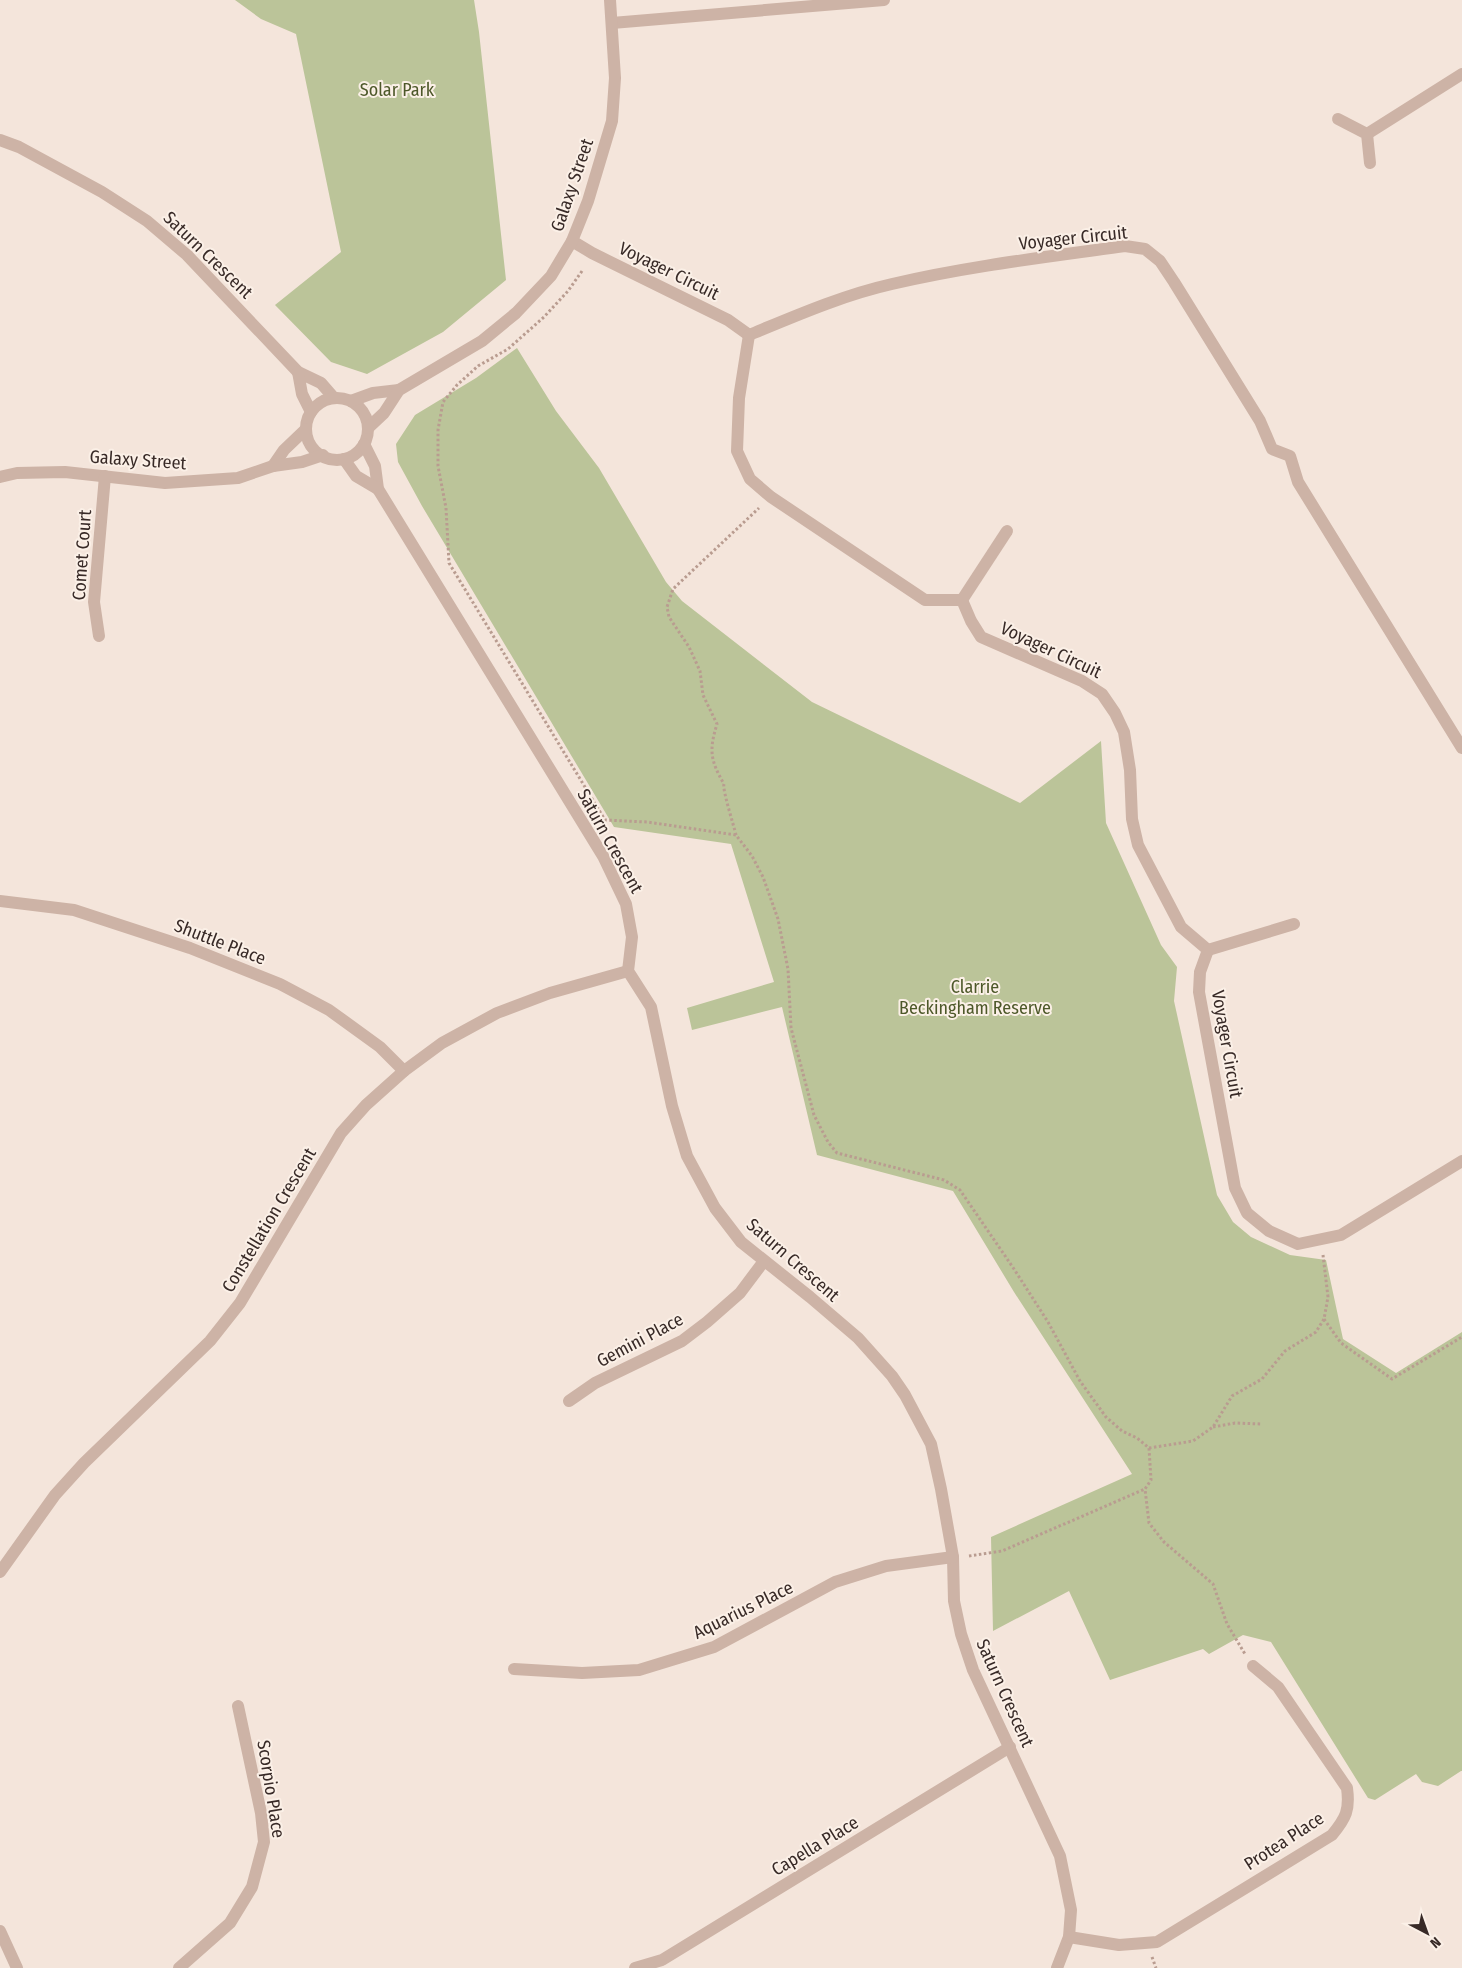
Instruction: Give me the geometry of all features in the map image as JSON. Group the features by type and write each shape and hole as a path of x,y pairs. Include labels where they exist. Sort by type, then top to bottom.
{"street":[{"name":"Galaxy Street","path":"368,428 384,413 400,390 482,341 516,313 552,276 572,240 588,202 612,121 615,78 610,0"},
{"path":"612,23 884,0"},
{"path":"1368,134 1462,74"},
{"path":"1338,119 1368,134"},
{"path":"1368,134 1370,163"},
{"name":"Saturn Crescent","path":"0,140 19,147 87,184 147,221 188,256 298,372 321,384 334,398"},
{"name":"Voyager Circuit","path":"572,240 592,253 728,320 749,335 890,284 960,270 1125,246 1145,249 1160,261 1174,282 1260,421 1272,449 1290,456 1298,482 1462,748"},
{"path":"749,335 739,398 737,451 750,479 771,497 925,600 962,600 1007,531"},
{"path":"298,372 302,394 311,412"},
{"name":"Galaxy Street","path":"350,401 373,393 400,390"},
{"path":"272,466 284,450 306,429 311,412 325,400 334,398 346,399 356,404 364,412 368,428 364,444 357,453 337,460 323,455 311,445 306,429"},
{"name":"Saturn Crescent","path":"364,444 375,466 378,489 603,856 626,904 632,936 628,972 651,1007 672,1106 687,1156 715,1208 741,1242 858,1338 892,1376 905,1394 931,1444 953,1558 954,1601 961,1634 973,1670 1060,1856 1070,1910 1069,1936 1057,1968"},
{"name":"Galaxy Street","path":"0,477 17,473 65,472 174,483 238,478 272,466 302,462 323,455"},
{"name":"Saturn Crescent","path":"344,459 356,476 378,489"},
{"name":"Comet Court","path":"99,636 94,602 105,476"},
{"name":"Voyager Circuit","path":"962,600 971,622 981,637 1082,681 1102,694 1116,713 1124,732 1130,770 1132,819 1138,845 1181,928 1208,950 1200,972 1199,992 1235,1188 1247,1213 1269,1231 1298,1244 1340,1235 1462,1161"},
{"name":"Shuttle Place","path":"0,901 74,910 190,948 280,984 329,1010 380,1047 404,1071"},
{"path":"1208,950 1294,924"},
{"name":"Constellation Crescent","path":"0,1572 55,1494 84,1463 210,1341 240,1303 341,1133 366,1105 404,1071 442,1043 497,1013 550,994 628,972"},
{"name":"Gemini Place","path":"569,1401 595,1383 682,1341 740,1293 764,1261"},
{"name":"Aquarius Place","path":"514,1669 582,1672 639,1670 714,1647 835,1582 886,1566 953,1558"},
{"name":"Protea Place","path":"1069,1936 1119,1945 1157,1942 1332,1835 1341,1824 1347,1812 1349,1802 1347,1788 1278,1687 1253,1666"},
{"name":"Scorpio Place","path":"178,1968 230,1923 252,1887 264,1842 260,1813 238,1706"},
{"name":"Capella Place","path":"635,1968 662,1960 1010,1747"},
{"path":"0,1931 17,1968"}],"path":[{"path":"582,271 568,291 544,317 508,349 478,366 457,385 443,402 438,430 438,466 446,508 449,563 605,820 647,822 736,835"},
{"path":"771,497 673,589 666,607 669,616 689,647 700,671 703,695 717,724 712,741 711,756 724,784 722,789 728,802 736,835 752,856 763,877 778,919 788,968 791,1028 814,1116 828,1142 837,1152 944,1180 960,1190 1048,1322 1080,1381 1106,1416 1122,1431 1138,1438 1149,1448 1151,1480 1145,1489 1002,1551 953,1558"},
{"path":"1149,1448 1193,1442 1213,1427 1232,1396 1262,1379 1285,1351 1316,1332 1324,1319 1328,1297 1320,1239"},
{"path":"1324,1319 1341,1343 1392,1379 1462,1337"},
{"path":"1213,1427 1236,1423 1261,1424"},
{"path":"1145,1489 1149,1523 1164,1542 1212,1584 1219,1598 1227,1624 1238,1645 1253,1666"}],"green space":[{"name":"Solar Park","path":"235,0 474,0 506,280 443,332 367,374 331,362 275,305 341,252 296,34 261,19"},
{"name":"Clarrie Beckingham Reserve","path":"517,348 556,411 599,468 666,582 682,601 812,702 1020,803 1101,741 1106,823 1161,945 1177,967 1174,1001 1217,1195 1233,1222 1251,1237 1290,1255 1326,1260 1343,1339 1396,1373 1462,1332 1462,1771 1438,1786 1422,1782 1416,1774 1375,1800 1368,1798 1271,1642 1243,1635 1209,1654 1203,1649 1110,1680 1069,1591 993,1631 991,1537 1132,1474 1014,1292 953,1191 817,1155 782,1007 692,1030 687,1008 774,982 731,844 614,827 422,506 398,462 396,444 415,415 476,378"}]}
